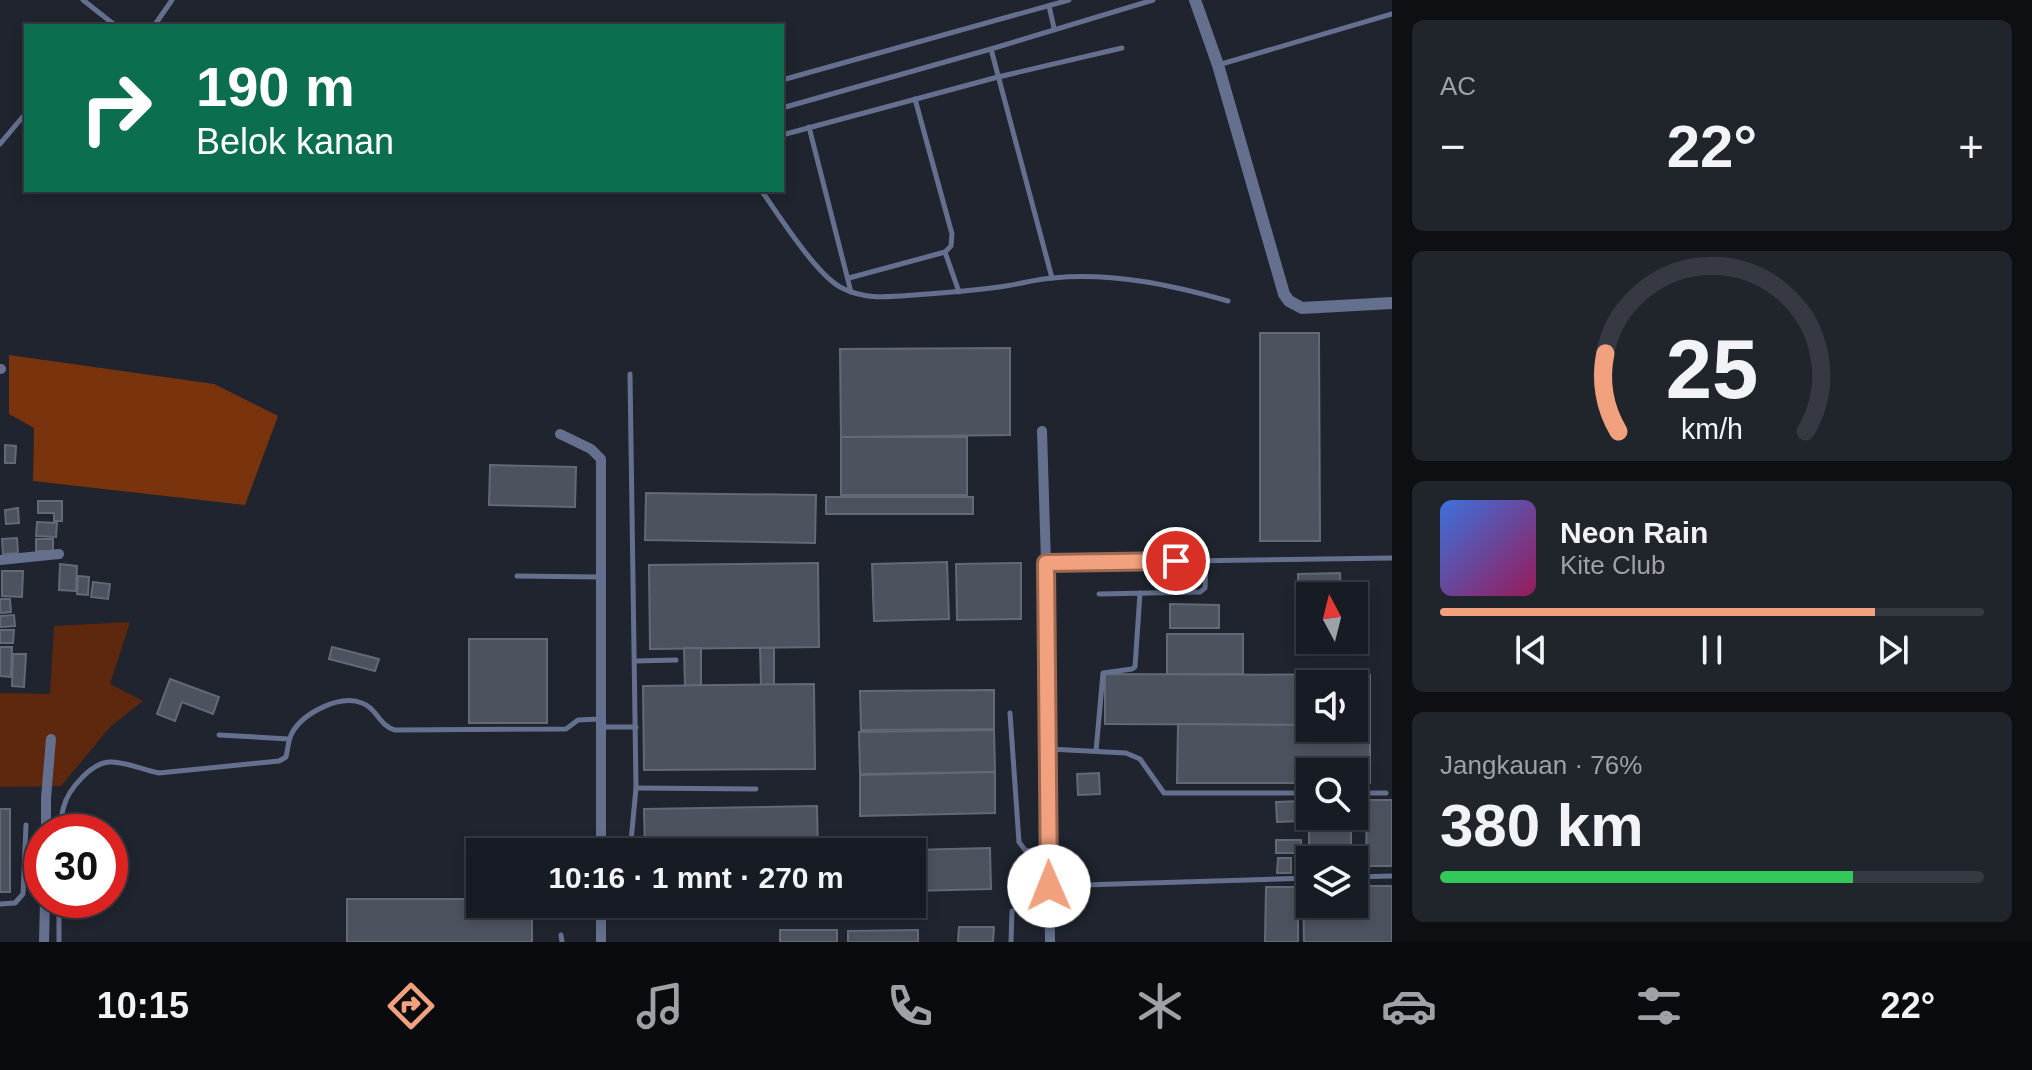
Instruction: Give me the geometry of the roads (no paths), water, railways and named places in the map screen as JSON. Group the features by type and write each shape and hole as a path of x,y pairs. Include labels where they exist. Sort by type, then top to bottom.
{"street":[{"path":"1195,0 1218,65 1284,294 1295,306 1302,308 1392,303"},
{"path":"1042,431 1050,942"},
{"path":"560,434 591,449 601,459 601,838"},
{"path":"0,560 59,554"},
{"path":"46,814 51,739"},
{"path":"44,942 45,918"},
{"path":"601,918 601,942"}],"lane":[{"path":"83,0 113,24"},
{"path":"155,24 172,0"},
{"path":"784,79 1069,0"},
{"path":"784,107 1152,0"},
{"path":"1049,6 1054,28"},
{"path":"1218,65 1392,14"},
{"path":"103,24 106,20"},
{"path":"784,134 998,77 1122,48"},
{"path":"991,49 1052,278"},
{"path":"849,278 945,252 951,246 952,234 915,99"},
{"path":"0,144 24,115"},
{"path":"809,127 851,292"},
{"path":"762,192 802,248 832,282 851,292 868,296 959,292 1076,277 1129,279 1174,286 1228,301"},
{"path":"945,252 959,292"},
{"path":"630,374 636,727 636,788 631,838"},
{"path":"1046,563 1392,558"},
{"path":"1099,594 1200,592 1205,588 1206,560"},
{"path":"517,576 601,577"},
{"path":"1096,751 1103,673 1135,667 1140,593"},
{"path":"635,661 676,660"},
{"path":"62,814 69,794 80,780 102,763 124,763 159,773 279,761 286,757 293,730 304,717 335,703 362,703 382,724 395,730 566,729 578,720 636,727"},
{"path":"1010,713 1019,842 1025,850 1049,854"},
{"path":"219,735 289,739"},
{"path":"1048,749 1126,753 1140,759 1164,793 1296,793"},
{"path":"636,788 756,789"},
{"path":"1368,793 1386,793"},
{"path":"0,904 15,903 23,894 24,871"},
{"path":"1368,877 1392,876"},
{"path":"1049,886 1296,878"},
{"path":"1011,942 1012,911"},
{"path":"59,918 59,942"}]}
